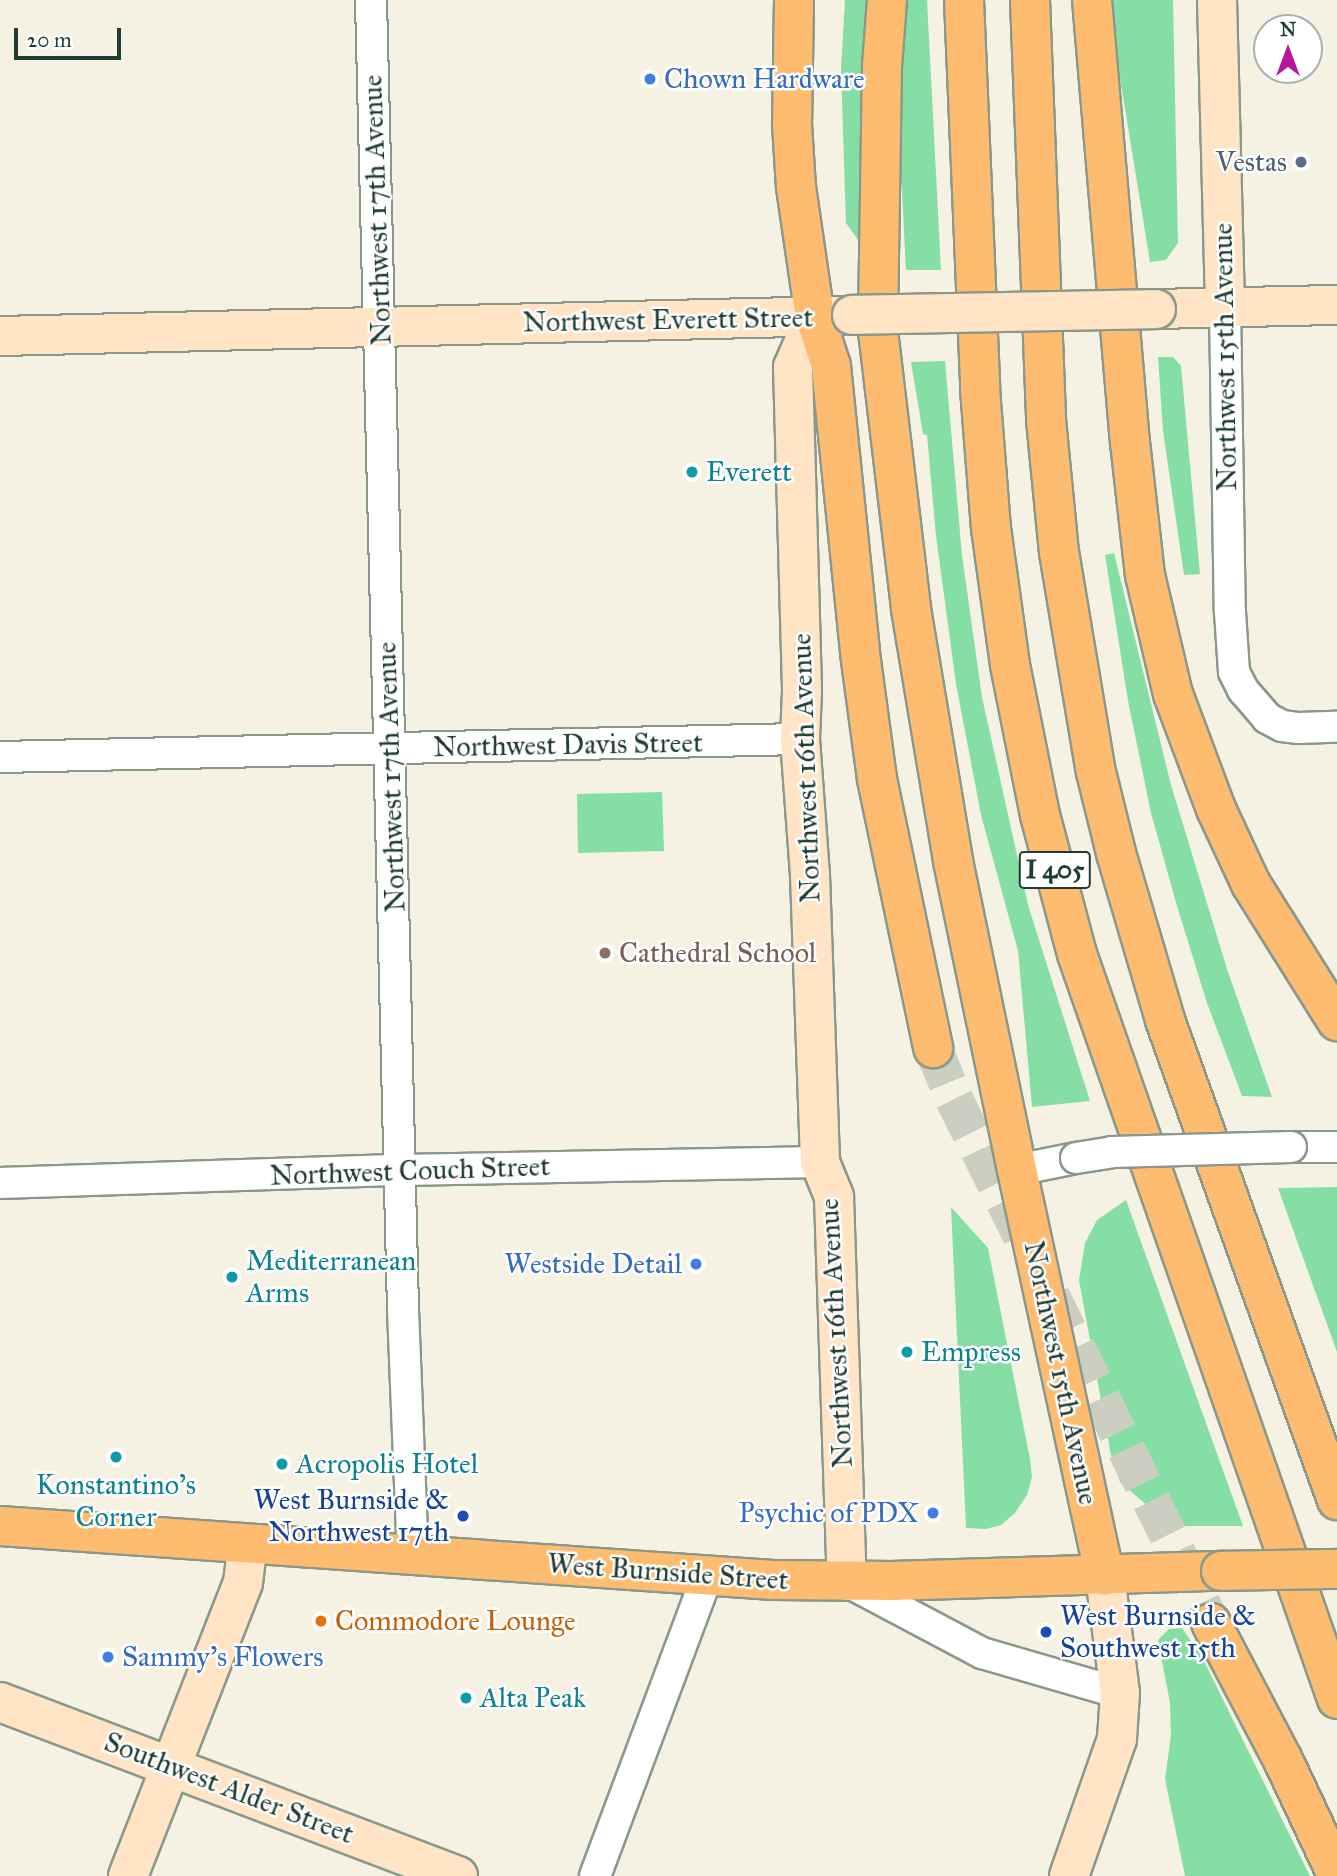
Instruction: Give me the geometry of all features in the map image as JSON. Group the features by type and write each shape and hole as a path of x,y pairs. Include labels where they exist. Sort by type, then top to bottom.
{"main road":[{"path":"794,0 792,124 795,174 833,316 831,366 859,653 877,779 933,1048"},
{"name":"Northwest 15th Avenue","path":"887,0 881,66 878,331 915,635 953,861 1105,1576"},
{"name":"I 405","path":"964,0 980,390 990,528 1010,665 1041,815 1081,967 1337,1699"},
{"name":"I 405","path":"1030,0 1046,420 1059,552 1096,772 1116,853 1165,1020 1337,1500"},
{"path":"1092,0 1129,442 1145,575 1170,681 1216,809 1251,884 1337,1021"},
{"name":"Northwest 15th Avenue","path":"1216,0 1225,307"},
{"name":"Northwest Everett Street","path":"0,336 1337,305"},
{"name":"Northwest 16th Avenue","path":"833,316 793,367 802,691 800,739 810,875 820,1163 834,1197 848,1581"},
{"name":"West Burnside Street","path":"0,1526 707,1577 848,1581 1337,1569"},
{"path":"128,1876 243,1583 248,1544"},
{"path":"1069,1876 1117,1739 1119,1693 1105,1576"},
{"path":"1211,1623 1283,1760 1337,1875"},
{"name":"Southwest Alder Street","path":"0,1702 458,1876"}],"street":[{"name":"Northwest 17th Avenue","path":"371,0 413,1554"},
{"name":"Northwest 15th Avenue","path":"1225,307 1234,672 1255,707 1282,726 1337,727"},
{"name":"Northwest Davis Street","path":"0,757 800,739"},
{"path":"1017,1170 1112,1152 1337,1147"},
{"name":"Northwest Couch Street","path":"0,1183 401,1170 820,1163"},
{"path":"595,1876 707,1577"},
{"path":"848,1581 982,1653 1119,1693"}],"green space":[{"path":"845,0 877,0 863,247 846,223 841,69"},
{"path":"902,0 927,0 941,270 906,270 900,153"},
{"path":"1111,0 1173,0 1178,243 1166,260 1150,262 1113,35"},
{"path":"1158,357 1173,357 1181,366 1200,574 1184,575 1163,431"},
{"path":"945,361 962,555 982,697 1028,905 1090,1101 1032,1107 1018,951 981,815 956,684 936,536 927,435 923,434 911,362"},
{"path":"1114,553 1171,785 1227,969 1272,1097 1242,1096 1207,1003 1177,906 1151,813 1128,701 1105,555"},
{"path":"662,792 664,851 578,853 577,794"},
{"path":"1337,1187 1337,1352 1278,1188"},
{"path":"1126,1200 1243,1526 1185,1526 1164,1520 1120,1482 1111,1455 1079,1280 1085,1243 1097,1220"},
{"path":"951,1207 988,1248 1032,1477 1027,1495 1015,1513 1001,1525 986,1529 966,1528"},
{"path":"1182,1628 1202,1657 1310,1876 1185,1876 1165,1779 1171,1735 1170,1703 1158,1640 1169,1629"}],"tunnel":[{"path":"933,1048 954,1099 1026,1245"},
{"path":"1051,1296 1211,1623"}],"place":[{"name":"Chown Hardware","path":"650,79"},
{"name":"Vestas","path":"1301,162"},
{"name":"Everett","path":"692,472"},
{"name":"Cathedral School","path":"605,953"},
{"name":"Westside Detail","path":"696,1264"},
{"name":"Mediterranean Arms","path":"232,1277"},
{"name":"Empress","path":"907,1352"},
{"name":"Konstantino's Corner","path":"116,1457"},
{"name":"Acropolis Hotel","path":"282,1464"},
{"name":"Psychic of PDX","path":"933,1513"},
{"name":"West Burnside & Northwest 17th","path":"463,1516"},
{"name":"Commodore Lounge","path":"321,1621"},
{"name":"West Burnside & Southwest 15th","path":"1046,1632"},
{"name":"Sammy's Flowers","path":"108,1657"},
{"name":"Alta Peak","path":"466,1698"}]}
